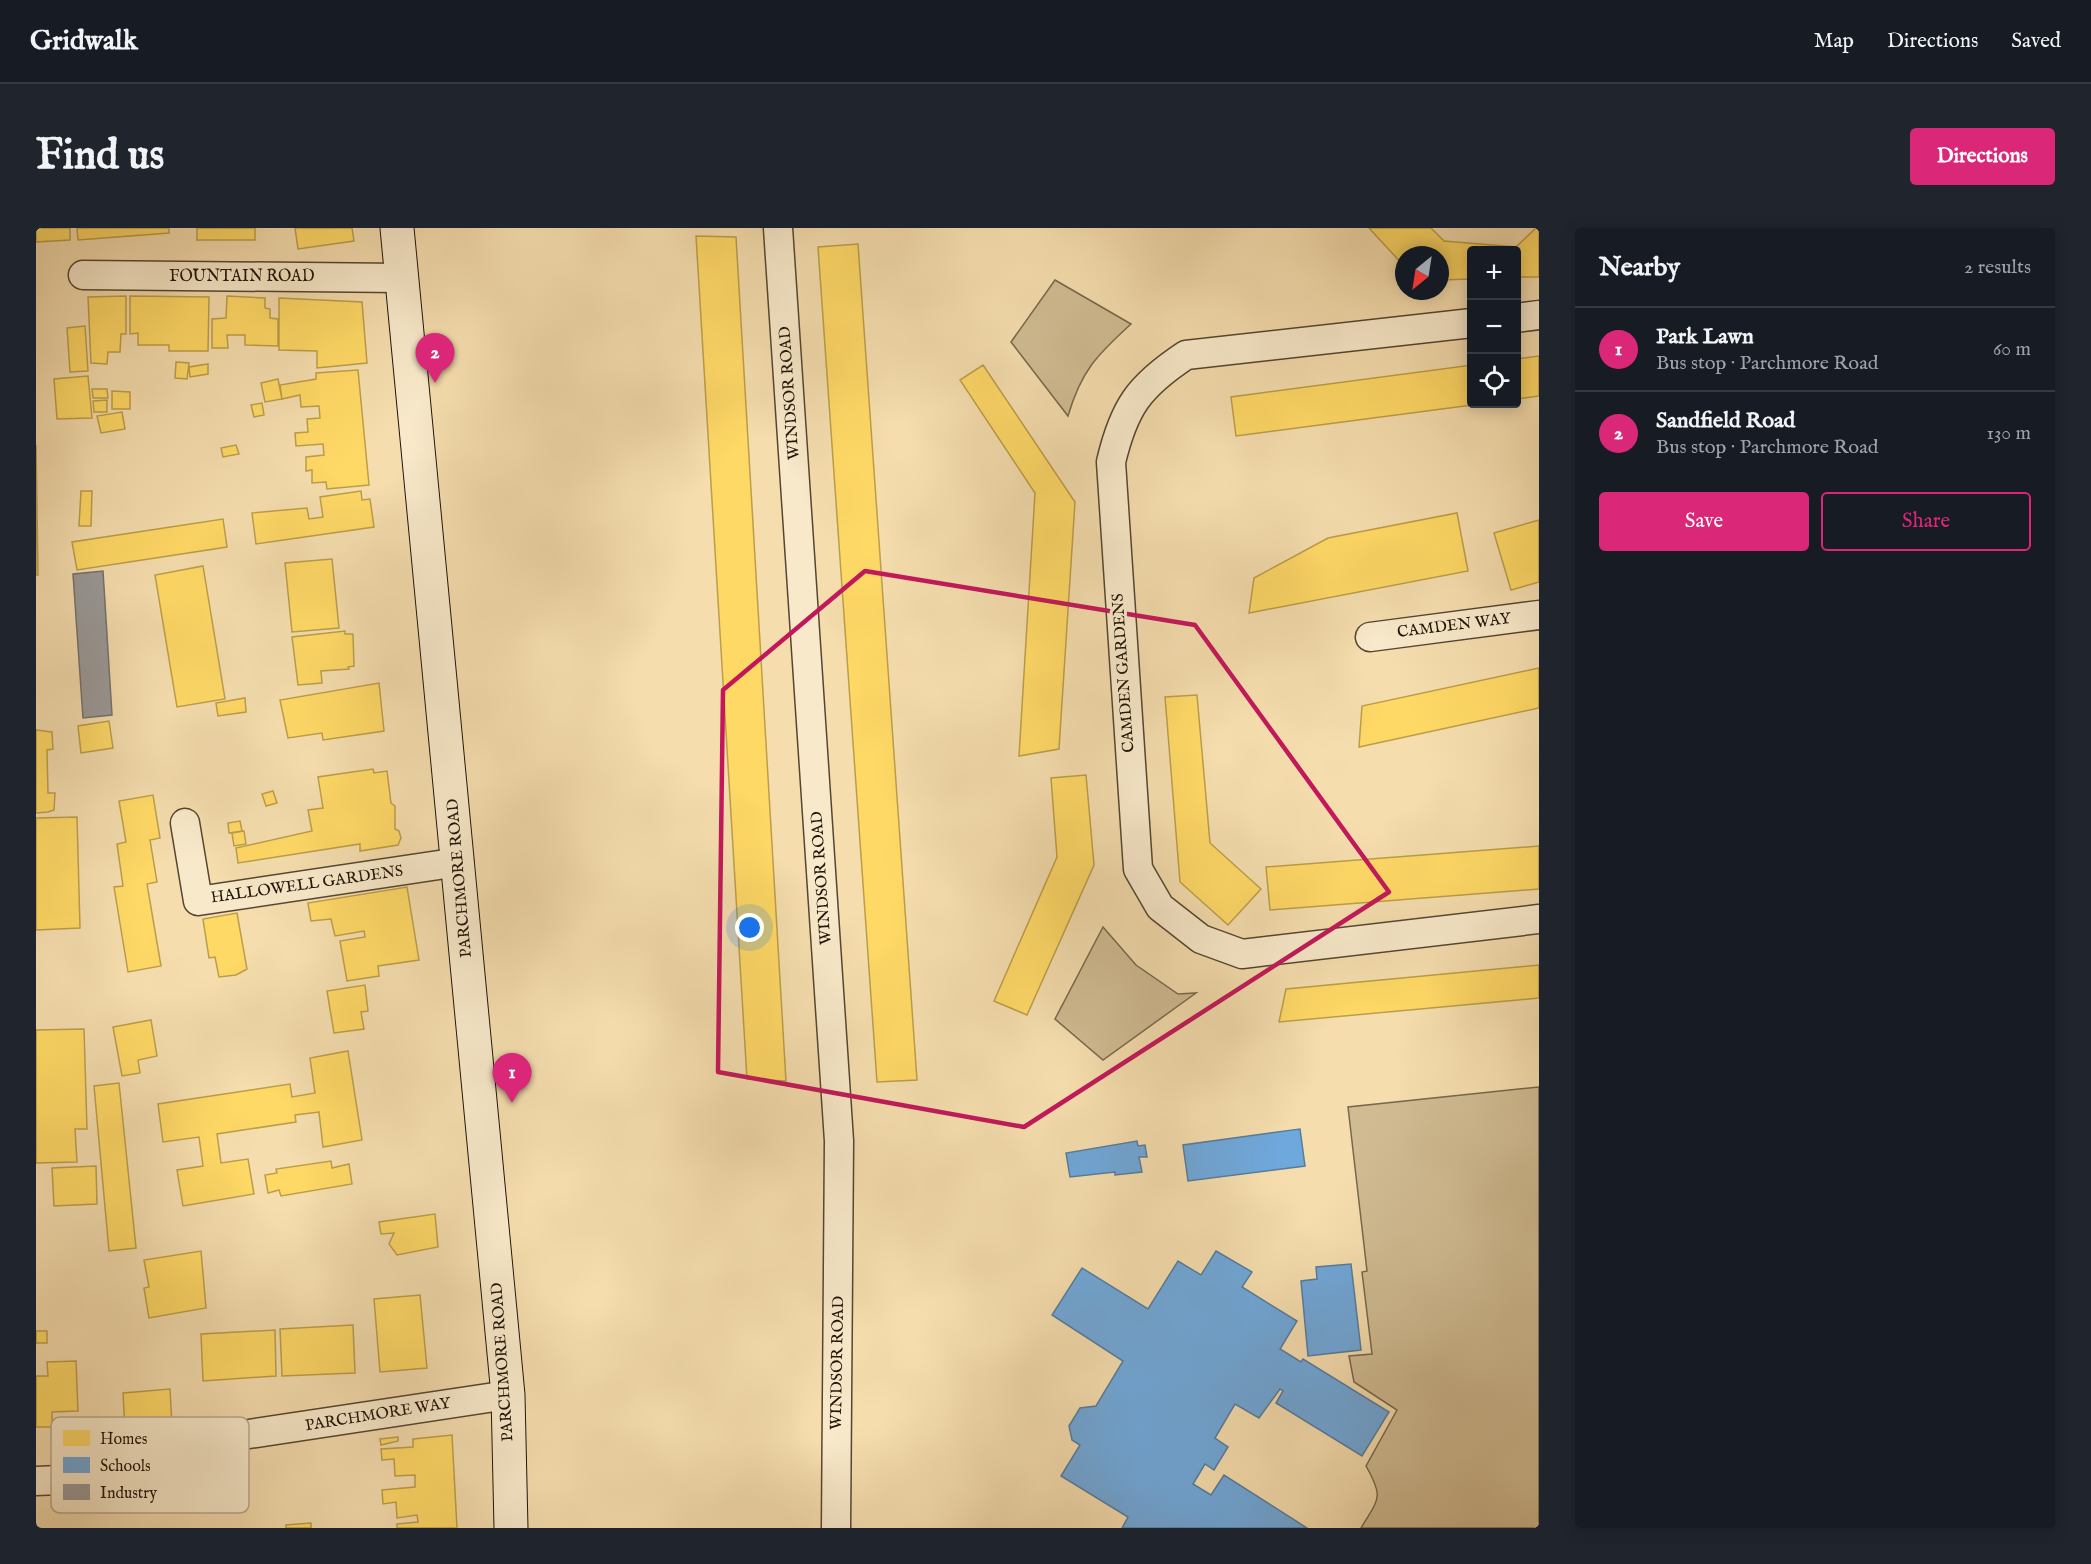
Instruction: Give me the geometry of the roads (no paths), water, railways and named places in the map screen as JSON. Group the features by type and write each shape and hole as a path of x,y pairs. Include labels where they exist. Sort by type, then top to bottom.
{"main road":[{"name":"PARCHMORE ROAD","path":"397,228 508,1395 511,1528"}],"street":[{"name":"WINDSOR ROAD","path":"778,228 838,1141 836,1528"},
{"name":"FOUNTAIN ROAD","path":"83,275 401,278"},
{"path":"1521,317 1539,315"},
{"name":"CAMDEN GARDENS","path":"1467,324 1186,355 1160,372 1133,403 1119,427 1111,462 1138,869 1160,907 1201,939 1242,954 1539,919"},
{"name":"CAMDEN WAY","path":"1370,637 1539,615"},
{"name":"HALLOWELL GARDENS","path":"185,823 198,901 459,862"},
{"name":"PARCHMORE WAY","path":"249,1434 508,1395"},
{"path":"36,1481 51,1480"}],"place":[{"name":"Sandfield Road","path":"435,383"},
{"name":"Park Lawn","path":"512,1103"}]}
